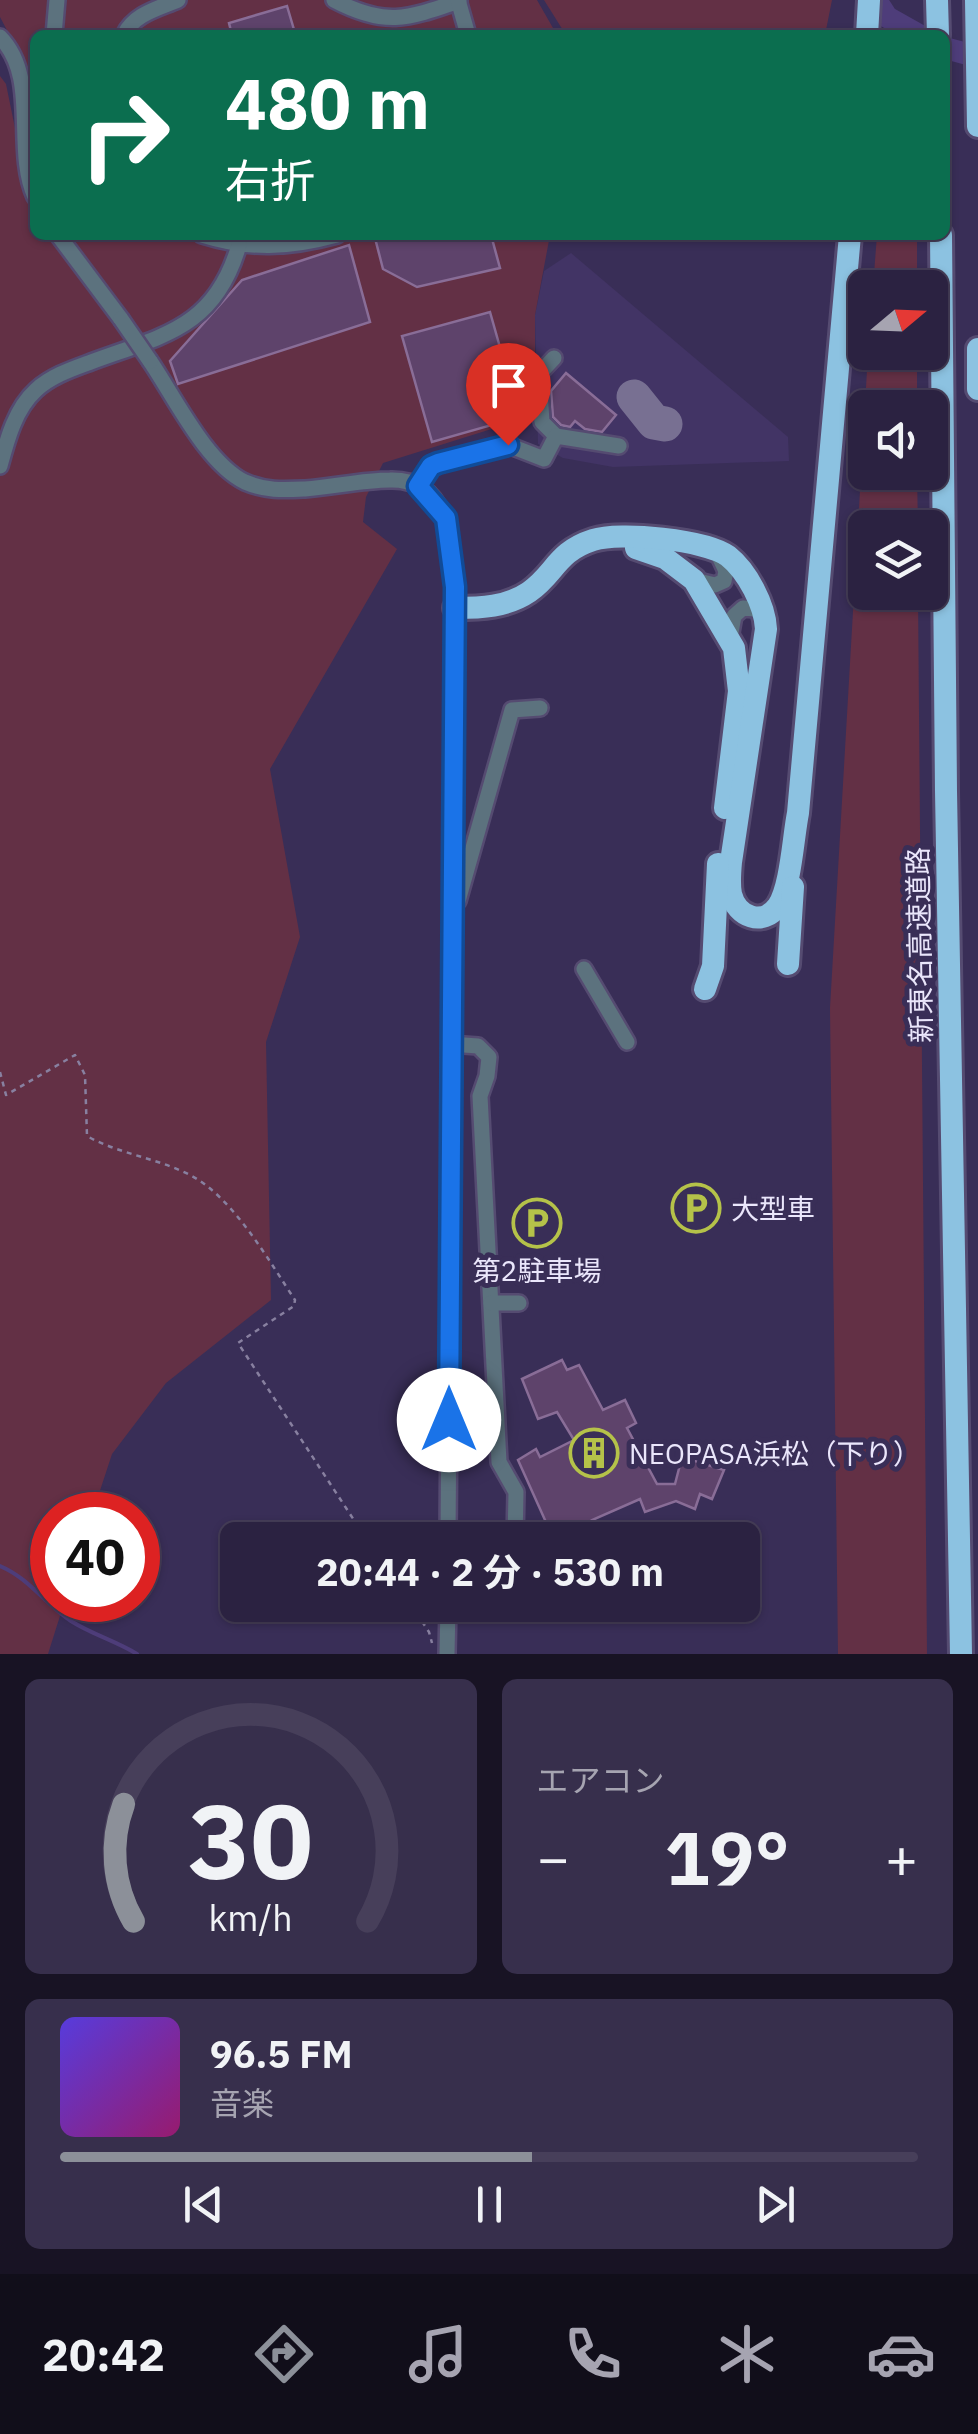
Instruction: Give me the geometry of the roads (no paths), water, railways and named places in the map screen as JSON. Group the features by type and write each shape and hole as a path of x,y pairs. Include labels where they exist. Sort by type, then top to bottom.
{"highway":[{"path":"867,30 870,0"},
{"path":"937,0 938,30"},
{"path":"976,0 978,126"},
{"path":"788,964 850,240"},
{"name":"新東名高速道路","path":"941,240 961,1654"},
{"path":"978,349 978,389"},
{"path":"455,616 519,598 537,585 568,551 603,537 632,536 716,550 738,567 759,600 766,620 730,874 731,894 744,914 759,918 778,905 798,813"},
{"path":"455,616 524,606 575,560 608,546 654,553 676,564 694,580 730,638 739,668 714,898 713,966 704,989"}],"street":[{"path":"54,30 57,0"},
{"path":"127,30 140,16 178,0"},
{"path":"334,0 366,17 377,18 408,16 458,0 467,30"},
{"path":"0,38 7,44 21,82 24,157 30,179"},
{"path":"62,240 122,319 206,446 242,480 270,490 394,479 418,486 446,518 454,566 455,616 448,1522"},
{"path":"220,240 254,248 315,240"},
{"path":"0,466 22,406 36,390 54,377 195,319 219,294 232,271 239,245"},
{"path":"554,358 540,374 542,422 556,436 619,446"},
{"path":"418,486 431,466 508,445 544,459 556,436"},
{"path":"694,580 715,585 724,581 726,571 716,550"},
{"path":"730,638 734,616 743,608 754,608 766,620"},
{"path":"453,914 512,710 540,708"},
{"path":"584,969 627,1042"},
{"path":"450,1044 478,1046 488,1057 488,1076 480,1096 499,1462 516,1492 515,1522"},
{"path":"492,1303 520,1303"},
{"path":"447,1654 448,1622"}],"waterway":[{"path":"876,0 887,17 910,30"},
{"path":"950,49 978,57"},
{"path":"0,1566 20,1577 71,1621 137,1654"}],"place":[{"name":"大型車","path":"696,1208"},
{"name":"第2駐車場","path":"537,1223"},
{"name":"NEOPASA浜松（下り）","path":"594,1453"}]}
